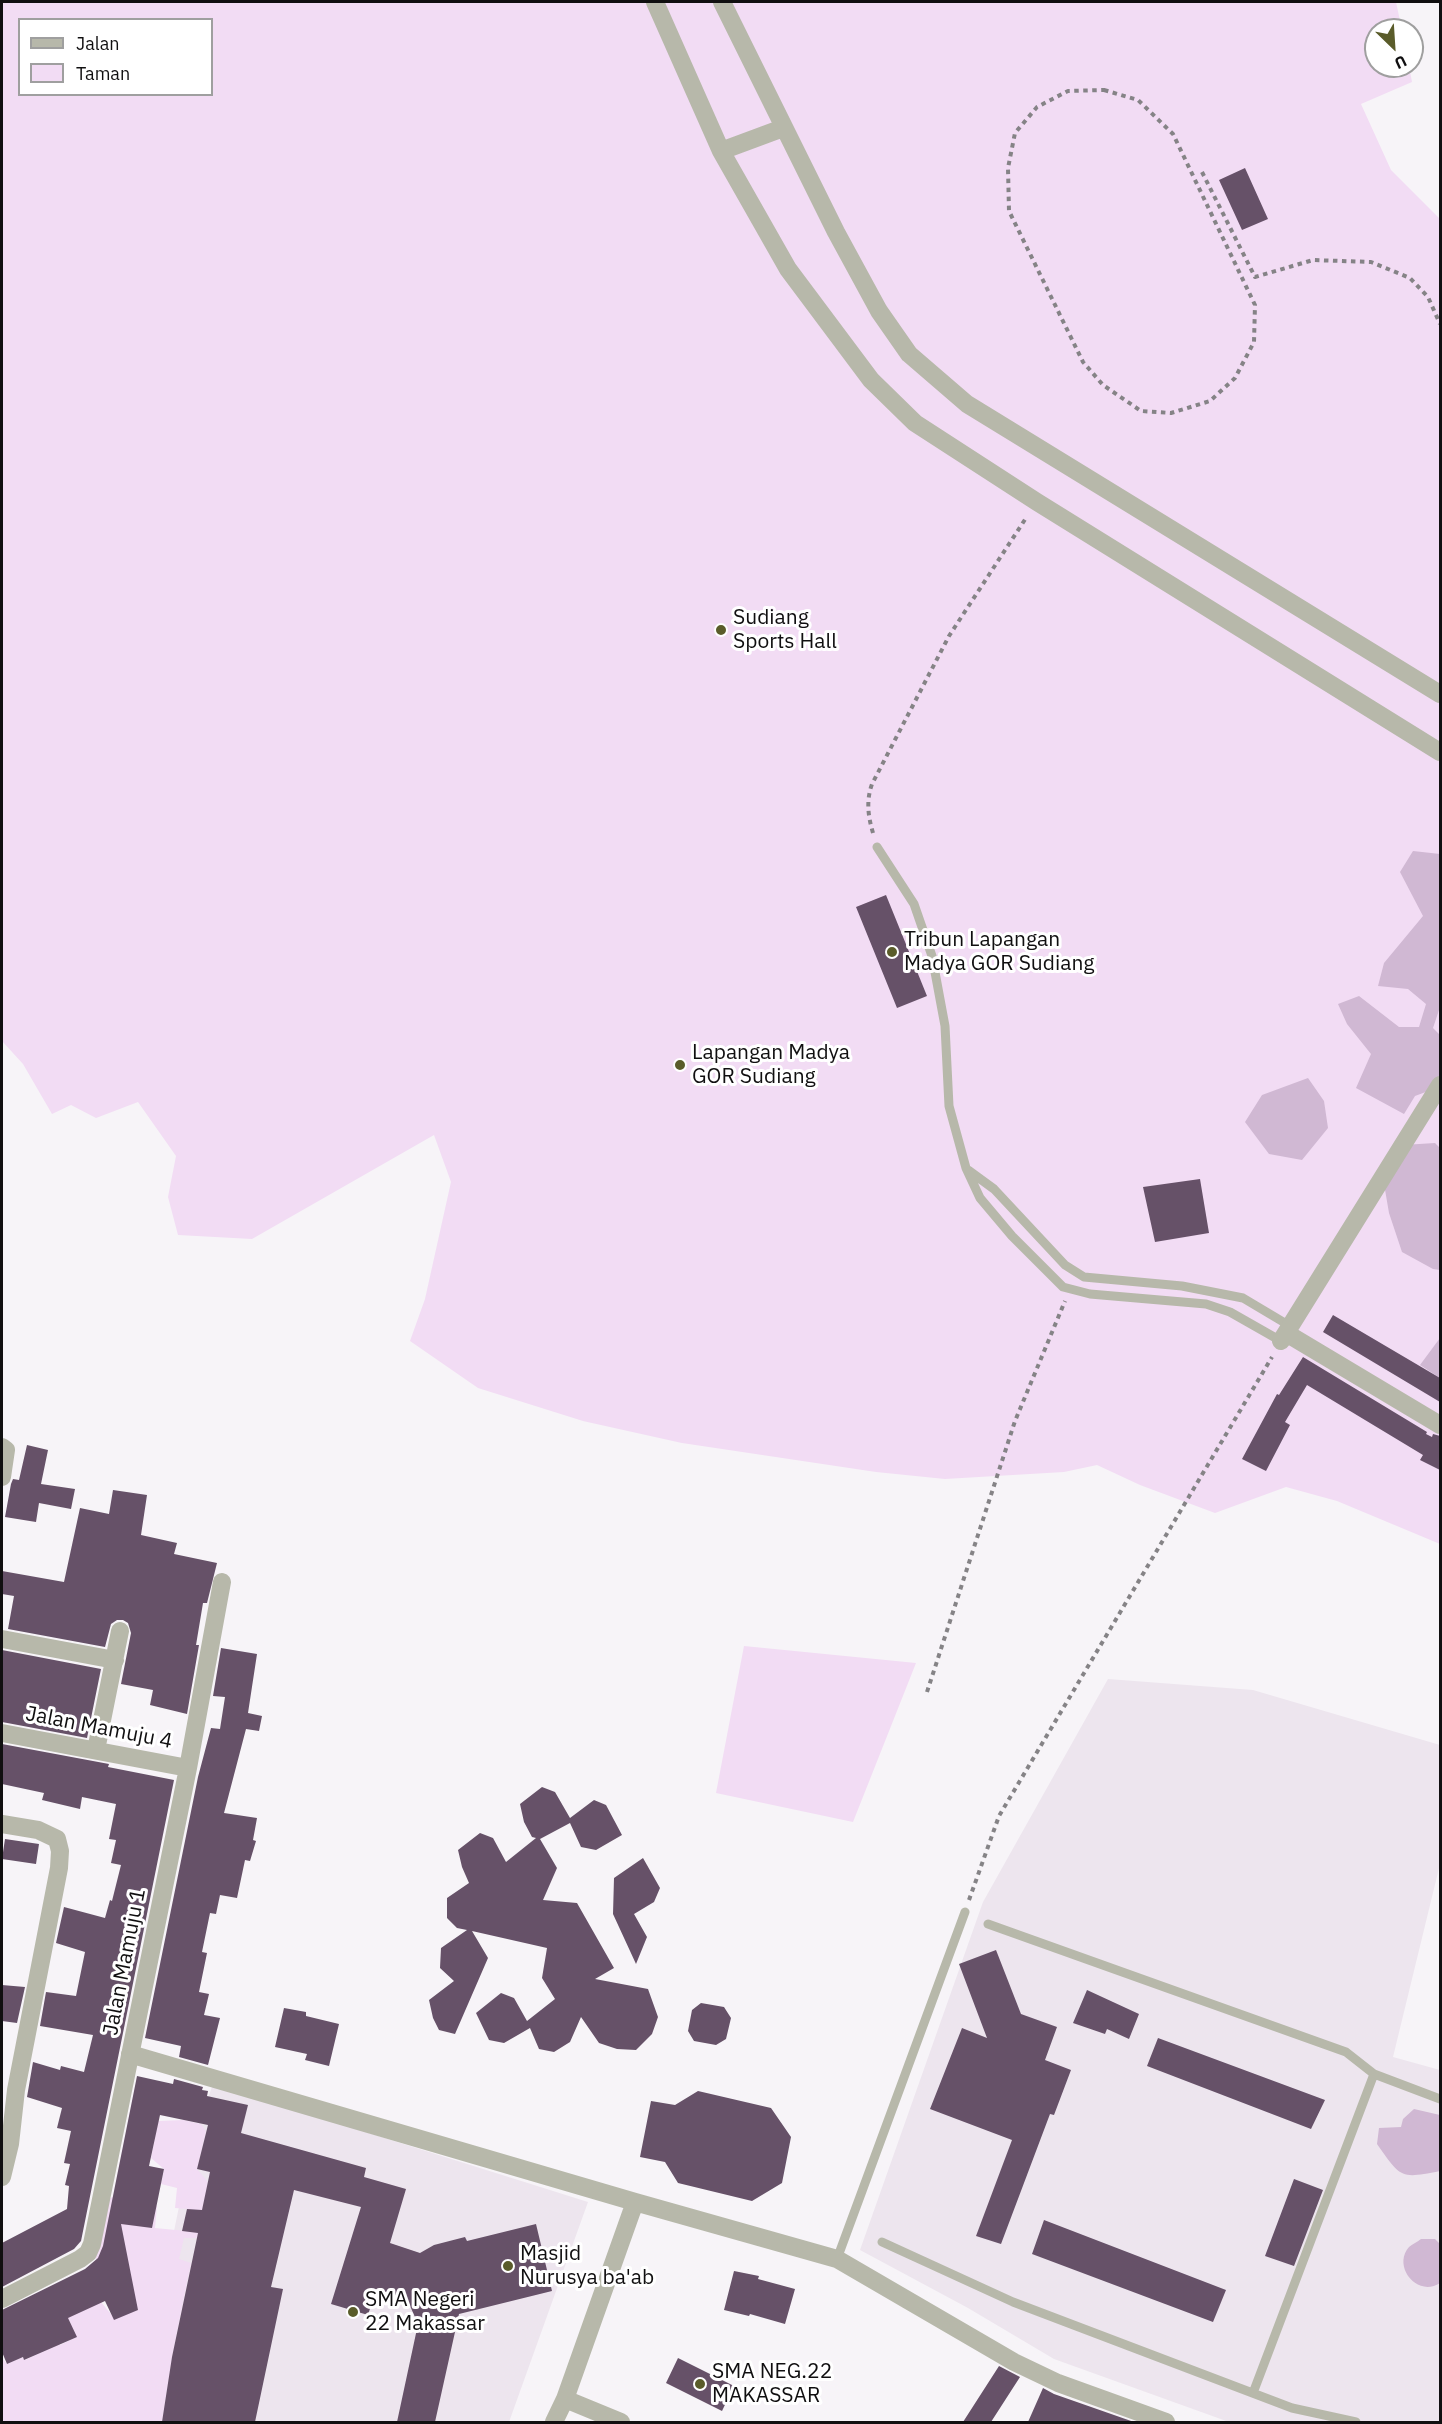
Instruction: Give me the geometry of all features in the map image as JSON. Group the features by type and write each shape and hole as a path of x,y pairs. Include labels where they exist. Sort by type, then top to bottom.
{"street":[{"path":"655,2 721,151 788,269 871,380 915,423 1037,502 1440,752"},
{"path":"722,2 783,128 879,311 909,354 967,404 1440,694"},
{"path":"721,151 783,128"},
{"path":"1439,1089 1286,1333 1440,1425"},
{"path":"2,1447 6,1450 2,1477"},
{"name":"Jalan Mamuju 1","path":"2,2299 54,2274 88,2253 92,2244 188,1768 222,1582"},
{"path":"96,1750 120,1631"},
{"path":"2,1639 115,1660"},
{"name":"Jalan Mamuju 4","path":"2,1732 188,1768"},
{"path":"2,1824 38,1830 57,1839 60,1851 59,1868 9,2090 10,2144 2,2177"},
{"path":"130,2054 837,2259 1014,2362 1122,2416 1166,2422"},
{"path":"554,2422 565,2399 635,2202"},
{"path":"565,2399 621,2422"}],"lane":[{"path":"877,847 914,904 932,956 945,1026 949,1106 966,1168 980,1198 1012,1236 1064,1287 1070,1290 1090,1294 1206,1304 1286,1333"},
{"path":"966,1168 994,1190 1065,1265 1084,1277 1182,1286 1243,1298 1286,1333"},
{"path":"837,2259 965,1912"},
{"path":"988,1924 1347,2052 1374,2074 1440,2099"},
{"path":"1253,2393 1374,2074"},
{"path":"882,2242 1013,2302 1292,2408 1356,2422"}],"path":[{"path":"1104,90 1138,100 1173,134 1255,305 1254,342 1235,378 1210,401 1171,413 1141,411 1103,385 1083,362 1009,211 1008,168 1015,134 1038,106 1068,92 1104,90"},
{"path":"1202,172 1255,277 1313,260 1371,262 1410,278 1428,297 1440,324"},
{"path":"877,847 868,816 869,793 872,784 949,636 1037,502"},
{"path":"927,1692 1016,1421 1070,1290"},
{"path":"965,1912 999,1815 1286,1333"}],"shaded area":[{"path":"1413,851 1440,854 1440,1007 1433,1028 1440,1035 1440,1081 1439,1087 1415,1096 1404,1114 1356,1088 1371,1054 1347,1024 1338,1004 1359,996 1399,1027 1419,1027 1426,1004 1408,989 1378,986 1384,963 1423,916 1400,872"},
{"path":"1308,1078 1324,1101 1328,1128 1302,1160 1269,1154 1245,1122 1262,1095"},
{"path":"1435,1143 1440,1148 1440,1270 1433,1269 1402,1252 1389,1213 1383,1178 1403,1145"},
{"path":"1440,1338 1440,1378 1420,1365"},
{"path":"1108,1679 1253,1690 1440,1745 1440,1864 1393,2057 1440,2070 1440,2422 1229,2422 1054,2359 968,2308 860,2250 983,1902"},
{"name":"SMA Negeri 22 Makassar","path":"213,2084 588,2202 509,2422 135,2422 192,2143"},
{"path":"1414,2109 1440,2115 1440,2171 1417,2175 1402,2173 1391,2164 1377,2144 1379,2128 1401,2127 1403,2119"},
{"path":"1421,2239 1435,2239 1440,2244 1440,2283 1431,2287 1416,2283 1410,2278 1403,2263 1409,2247"}],"green space":[{"name":"Sudiang Sports Hall","path":"2,2 1396,2 1399,18 1364,18 1364,78 1411,78 1412,82 1361,104 1391,170 1440,219 1440,1544 1337,1501 1286,1487 1215,1513 1140,1485 1097,1465 1064,1472 945,1479 876,1472 682,1443 583,1421 478,1388 410,1341 425,1299 451,1182 434,1135 252,1239 178,1235 168,1197 176,1156 138,1102 96,1118 71,1105 52,1114 23,1064 2,1041"},
{"path":"744,1646 916,1663 853,1822 716,1793"},
{"path":"184,2120 201,2124 206,2131 197,2169 208,2182 197,2238 184,2238 179,2259 191,2263 172,2357 162,2422 2,2422 2,2358 7,2364 22,2357 25,2360 42,2352 47,2325 60,2345 76,2337 65,2312 101,2302 115,2319 99,2261 88,2253 99,2202 113,2197 155,2205 157,2206 155,2228 186,2231 189,2209 175,2208 177,2188 161,2184 164,2169 151,2158 158,2121"}],"building":[{"path":"1245,168 1268,219 1242,230 1219,180"},
{"name":"Tribun Lapangan Madya GOR Sudiang","path":"886,895 927,996 897,1008 856,907"},
{"path":"1200,1179 1209,1233 1155,1242 1143,1187"},
{"path":"1333,1315 1440,1378 1440,1402 1323,1332"},
{"path":"1303,1357 1427,1432 1426,1434 1432,1437 1433,1434 1440,1436 1440,1470 1420,1460 1423,1455 1307,1385 1285,1422 1290,1425 1266,1471 1242,1459 1277,1394 1279,1395"},
{"path":"27,1445 48,1450 41,1484 75,1489 71,1509 39,1503 36,1522 5,1517 11,1484 13,1479 19,1480"},
{"path":"113,1490 147,1495 141,1535 177,1543 174,1554 217,1563 207,1603 203,1603 196,1645 199,1645 187,1714 150,1705 153,1690 121,1684 131,1633 128,1623 123,1620 117,1620 111,1624 105,1647 8,1629 14,1596 2,1594 2,1571 64,1582 80,1508 109,1514"},
{"path":"221,1648 257,1654 248,1713 262,1716 259,1731 246,1729 224,1813 257,1818 253,1840 256,1841 250,1861 245,1860 237,1898 220,1895 216,1914 210,1913 202,1952 207,1953 199,1992 209,1994 204,2015 220,2018 208,2065 179,2057 181,2046 145,2038 198,1777 211,1728 220,1729 225,1697 213,1696"},
{"path":"2,1650 101,1669 87,1738 2,1722"},
{"path":"2,1744 109,1764 108,1767 174,1780 81,2241 74,2249 2,2287 2,2243 67,2209 69,2186 65,2185 70,2164 64,2163 71,2131 57,2128 62,2108 27,2097 33,2062 60,2070 61,2066 84,2072 93,2035 40,2026 46,1992 76,1996 85,1952 56,1943 64,1907 105,1918 121,1865 111,1863 116,1840 109,1839 116,1804 82,1797 80,1809 42,1800 44,1793 2,1784"},
{"path":"542,1787 555,1792 570,1818 594,1800 606,1805 622,1835 596,1850 581,1847 570,1823 540,1839 557,1868 543,1900 577,1903 614,1968 595,1979 648,1989 658,2017 652,2034 636,2050 617,2049 599,2043 581,2017 570,2042 554,2052 539,2049 530,2028 504,2043 489,2040 476,2013 501,1993 514,1998 527,2021 555,1999 542,1978 547,1948 472,1931 488,1958 455,2034 439,2030 433,2018 429,2000 454,1981 440,1968 441,1948 467,1930 457,1928 447,1918 447,1898 469,1883 458,1850 480,1833 493,1838 506,1862 536,1838 532,1837 524,1822 520,1804"},
{"path":"5,1839 39,1844 36,1864 2,1859"},
{"path":"643,1858 660,1888 654,1902 634,1914 647,1937 636,1964 613,1914 614,1878"},
{"path":"996,1950 1021,2014 1057,2027 1045,2060 1071,2070 1054,2115 1050,2114 1001,2244 976,2236 1012,2140 930,2109 962,2028 987,2038 959,1964"},
{"path":"2,1985 25,1987 17,2023 2,2021"},
{"path":"1087,1990 1139,2014 1129,2039 1107,2029 1105,2034 1073,2023"},
{"path":"701,2003 724,2007 731,2018 726,2039 716,2045 694,2041 688,2031 692,2010"},
{"path":"284,2008 306,2012 306,2016 339,2024 329,2066 305,2060 307,2054 275,2047"},
{"path":"1158,2038 1325,2100 1311,2129 1147,2066"},
{"path":"137,2076 173,2084 174,2079 203,2087 202,2090 208,2091 207,2096 248,2105 241,2133 366,2168 364,2177 406,2189 390,2243 420,2253 434,2245 465,2237 467,2241 536,2224 552,2291 459,2314 435,2422 397,2422 418,2324 407,2299 376,2289 368,2315 331,2304 361,2207 294,2190 271,2287 283,2289 255,2422 162,2422 172,2357 198,2233 182,2231 187,2209 202,2210 210,2172 197,2169 208,2125 160,2115 149,2166 164,2169 152,2228 121,2224 138,2310 114,2320 105,2301 68,2318 77,2337 24,2360 23,2357 7,2364 2,2352 2,2310 85,2269 98,2258 103,2246"},
{"path":"698,2091 771,2108 791,2137 782,2183 752,2201 678,2183 665,2162 640,2157 651,2101 675,2105"},
{"path":"1294,2179 1323,2190 1294,2266 1265,2256"},
{"path":"1044,2220 1226,2290 1213,2322 1032,2254"},
{"path":"734,2271 759,2276 758,2279 795,2289 785,2324 750,2314 749,2316 724,2310"},
{"name":"SMA NEG.22 MAKASSAR","path":"678,2358 734,2386 722,2411 666,2383"},
{"path":"999,2366 1020,2377 991,2422 963,2422"},
{"path":"1043,2388 1054,2394 1134,2422 1028,2422"}],"place":[{"name":"Sudiang Sports Hall","path":"721,630"},
{"name":"Tribun Lapangan Madya GOR Sudiang","path":"892,952"},
{"name":"Lapangan Madya GOR Sudiang","path":"680,1065"},
{"name":"Masjid Nurusya ba'ab","path":"508,2266"},
{"name":"SMA Negeri 22 Makassar","path":"353,2312"},
{"name":"SMA NEG.22 MAKASSAR","path":"700,2384"}]}
